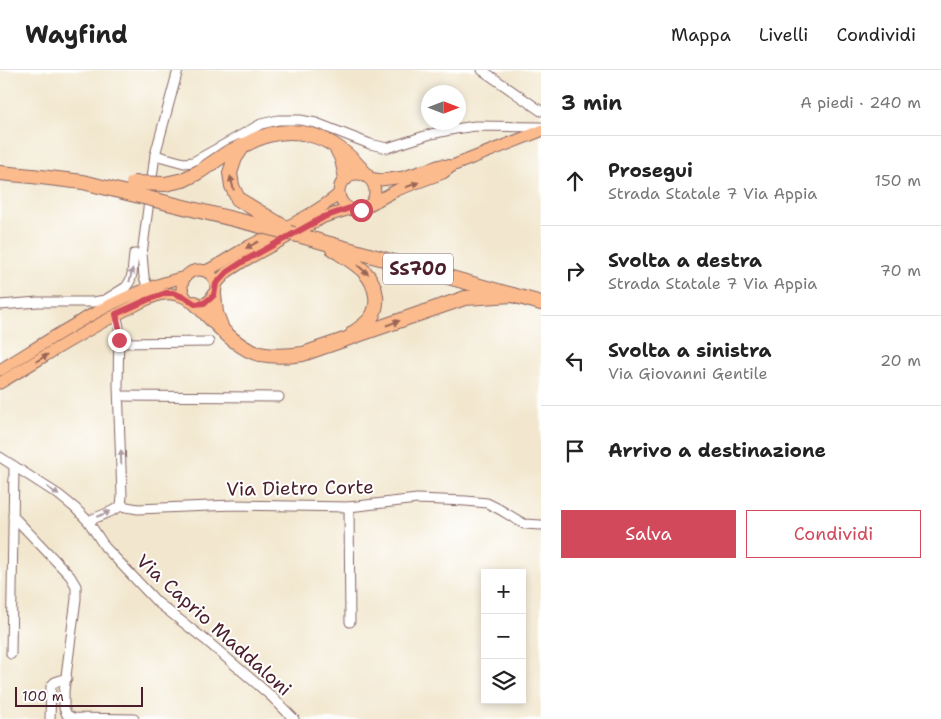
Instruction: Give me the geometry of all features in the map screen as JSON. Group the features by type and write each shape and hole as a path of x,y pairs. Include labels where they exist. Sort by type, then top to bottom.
{"highway":[{"path":"0,173 132,189 182,180 256,138 281,132 293,132 324,139 336,146 357,164 367,177"},
{"name":"SS700","path":"243,146 235,158 230,173 232,186 238,199 294,234"},
{"path":"336,146 342,159 346,178"},
{"name":"SS700","path":"132,189 541,303"},
{"name":"SS700","path":"191,301 229,336 258,354 286,356 303,354 347,339 370,318 375,309 374,285 369,275 359,266 323,242"},
{"path":"215,290 216,313 229,336"},
{"path":"347,339 465,298 513,295"}],"main road":[{"path":"452,166 441,164 404,177 381,180 355,174 342,182 339,194 343,203 350,208 361,210 397,190 444,173 452,166 541,131"},
{"path":"367,177 372,181 376,190 371,204"},
{"path":"206,271 321,208 339,194"},
{"path":"0,383 108,318 160,294 173,293 191,301 204,303 211,298 227,272 324,217 350,208"},
{"path":"191,301 182,288 182,282 194,270 206,271 210,274 215,290"},
{"path":"0,370 110,305 148,288 185,277"}],"street":[{"path":"148,288 143,272 142,254 155,155 178,70"},
{"path":"482,70 541,111"},
{"path":"155,155 184,163 193,162 261,124 278,120 300,120 316,123 370,144 387,148 431,134 475,126 541,127"},
{"path":"0,305 105,300 126,287 130,282 132,274 134,254 142,254"},
{"path":"79,302 87,317"},
{"path":"88,521 120,506 122,496 118,396 119,327 116,314"},
{"path":"119,343 209,342"},
{"path":"118,396 279,397"},
{"name":"Via Caprio Maddaloni","path":"0,457 75,508 88,521 105,547 157,602 208,642 271,696 294,719"},
{"path":"11,654 14,466"},
{"name":"Via Dietro Corte","path":"120,506 138,509 233,505 349,506 418,499 466,500 487,503 499,508 524,524 541,525"},
{"path":"349,506 350,622"},
{"path":"13,516 70,576 76,586 64,691 64,708 67,715 73,718 133,719"},
{"path":"50,719 51,686 67,675"}],"route":[{"path":"119,340 116,314 166,293 173,293 195,304 204,303 214,295 216,284 227,272 244,261 324,217 350,208 361,210"}]}
